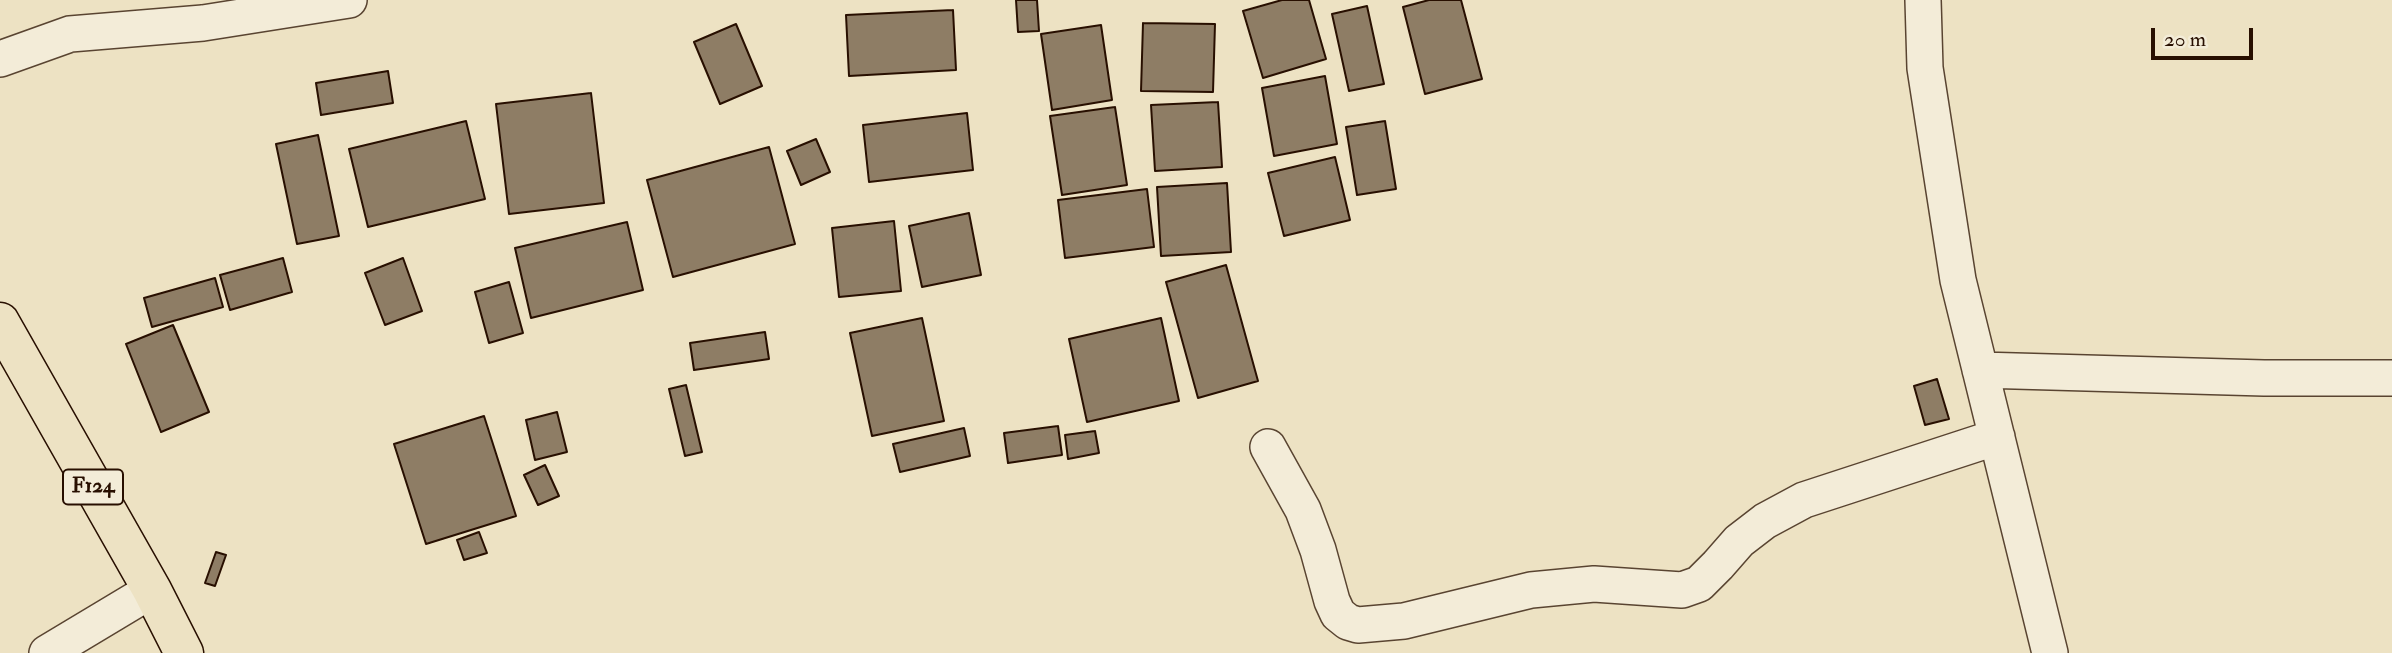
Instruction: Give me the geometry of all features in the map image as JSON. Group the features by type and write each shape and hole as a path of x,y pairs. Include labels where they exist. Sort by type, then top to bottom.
{"main road":[{"name":"F124","path":"0,322 152,590 184,653"}],"street":[{"path":"0,59 70,34 203,23 349,0"},
{"path":"1923,0 1925,68 1958,279 2050,653"},
{"path":"1980,370 2264,378 2392,378"},
{"path":"1268,447 1303,510 1338,614 1348,622 1367,625 1404,621 1531,590 1594,584 1682,590 1699,584 1739,541 1765,521 1804,500 1997,437"},
{"path":"47,653 152,590"}],"building":[{"path":"1016,0 1037,0 1039,31 1018,32"},
{"path":"1282,0 1309,0 1326,59 1263,78 1243,11"},
{"path":"1429,0 1461,0 1482,79 1425,94 1403,7"},
{"path":"1367,6 1384,84 1349,91 1332,14"},
{"path":"953,10 956,70 849,76 846,15"},
{"path":"1143,23 1215,24 1213,92 1141,91"},
{"path":"736,24 762,86 720,104 694,42"},
{"path":"1101,25 1112,100 1052,110 1041,34"},
{"path":"388,71 393,103 321,115 316,83"},
{"path":"1325,76 1337,144 1274,156 1262,88"},
{"path":"591,93 604,203 509,214 496,104"},
{"path":"1218,102 1222,167 1155,171 1151,105"},
{"path":"1115,107 1127,185 1062,195 1050,116"},
{"path":"967,113 973,170 869,182 863,125"},
{"path":"466,121 485,199 368,227 349,149"},
{"path":"1385,121 1396,189 1357,195 1346,127"},
{"path":"318,135 339,236 297,244 276,144"},
{"path":"816,139 830,172 801,185 787,151"},
{"path":"769,147 795,244 673,277 647,180"},
{"path":"1335,157 1350,220 1284,236 1268,173"},
{"path":"1227,183 1231,252 1161,256 1157,187"},
{"path":"1147,189 1154,247 1065,258 1058,200"},
{"path":"969,213 981,275 922,287 909,226"},
{"path":"894,221 901,291 839,297 832,228"},
{"path":"627,222 643,290 531,318 515,248"},
{"path":"283,258 292,292 230,310 220,275"},
{"path":"403,258 422,311 385,325 365,273"},
{"path":"1226,265 1258,381 1198,398 1166,282"},
{"path":"215,278 223,307 152,327 144,298"},
{"path":"509,282 523,333 489,343 475,292"},
{"path":"922,318 944,421 872,436 850,333"},
{"path":"1161,318 1179,401 1087,422 1069,339"},
{"path":"173,325 209,412 161,432 126,344"},
{"path":"765,332 769,359 694,370 690,343"},
{"path":"1937,379 1949,419 1925,425 1914,386"},
{"path":"686,385 702,452 685,456 669,389"},
{"path":"557,412 567,452 535,460 526,420"},
{"path":"484,416 516,516 426,544 394,444"},
{"path":"1058,426 1062,455 1008,463 1004,433"},
{"path":"964,428 970,456 900,472 893,444"},
{"path":"1095,431 1099,453 1068,459 1065,435"},
{"path":"545,465 559,496 538,505 524,475"},
{"path":"479,532 487,553 464,560 457,540"},
{"path":"216,552 226,555 215,586 205,583"}]}
